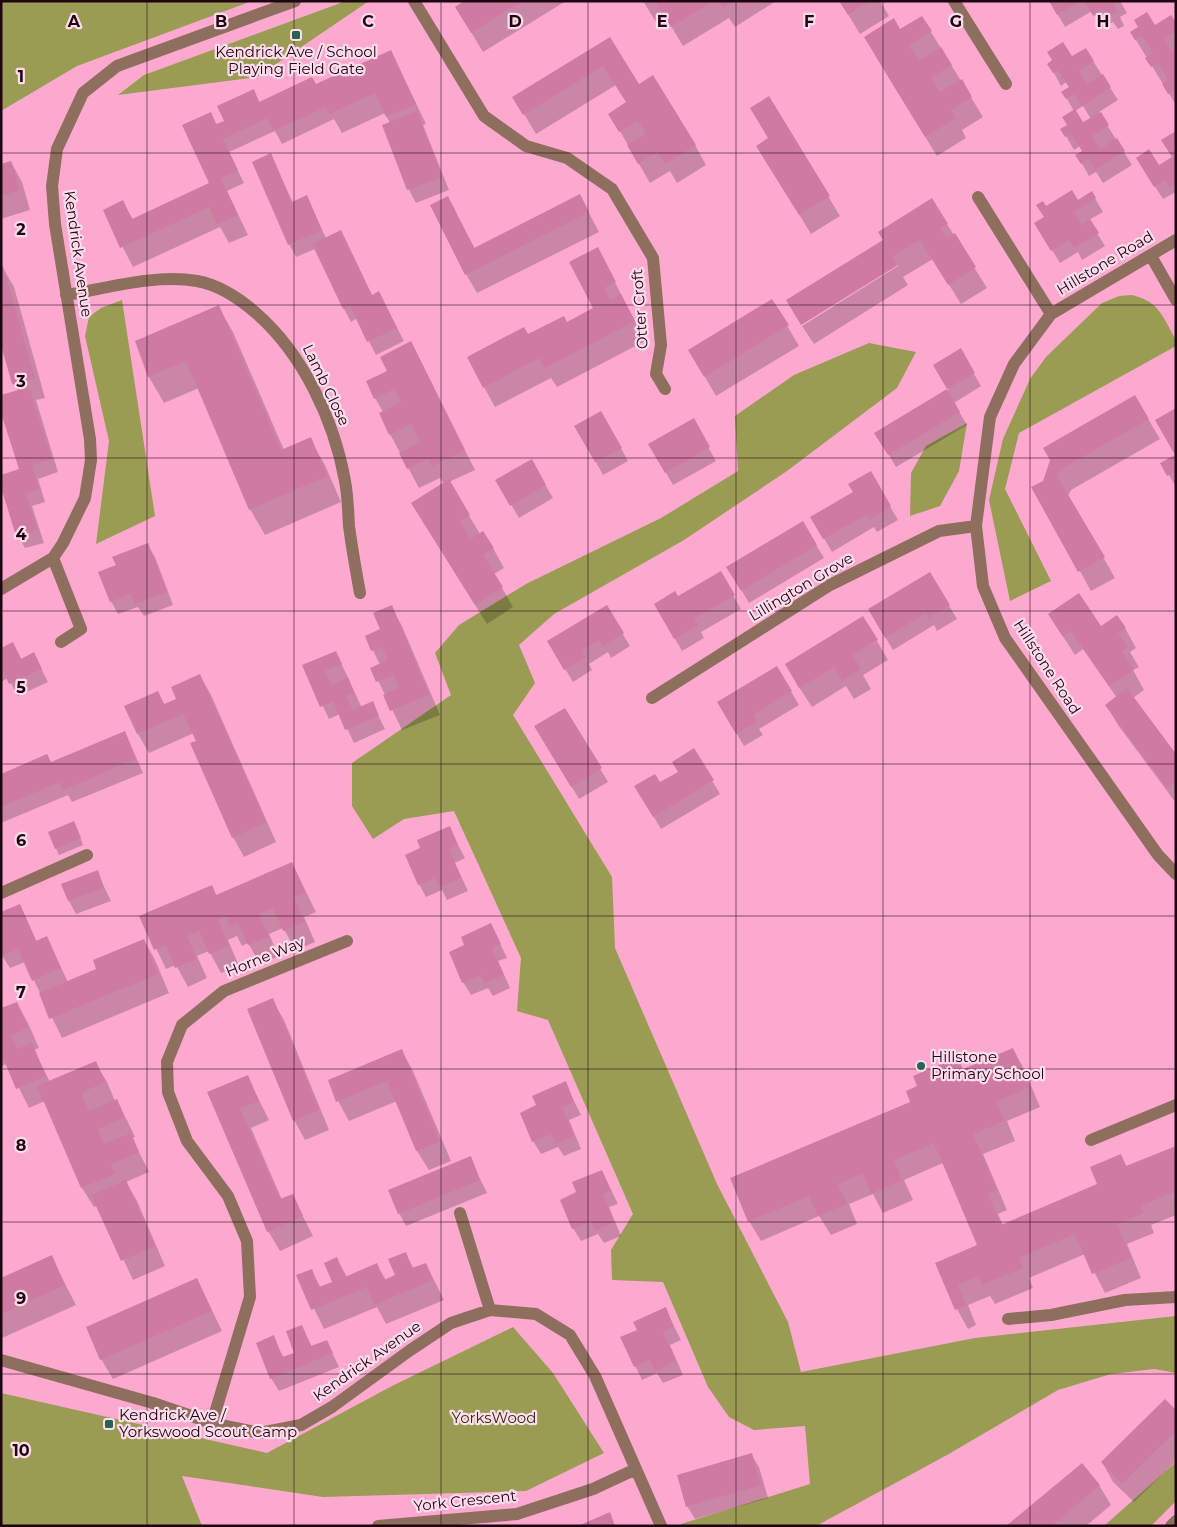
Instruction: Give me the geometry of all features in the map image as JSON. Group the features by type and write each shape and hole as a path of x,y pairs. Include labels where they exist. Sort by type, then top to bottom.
{"street":[{"name":"Kendrick Avenue","path":"1,589 53,558 63,543 85,498 91,460 52,186 57,149 83,93 117,66 295,1"},
{"name":"Otter Croft","path":"414,1 484,116 526,146 567,158 612,189 653,258 661,345 656,374 665,388"},
{"path":"954,1 1006,84"},
{"name":"Hillstone Road","path":"978,197 1051,314"},
{"name":"Hillstone Road","path":"1176,240 1051,314 1014,364 990,418 976,526 983,586 1006,638 1158,855 1176,874"},
{"path":"1151,256 1176,300"},
{"name":"Lamb Close","path":"66,295 176,279 199,281 218,287 246,304 270,326 289,346 315,394 334,439 345,481 360,593"},
{"name":"Lillington Grove","path":"652,698 830,585 939,531 976,526"},
{"path":"53,558 81,629 61,642"},
{"path":"1,893 87,855"},
{"name":"Horne Way","path":"212,1423 250,1297 247,1241 228,1196 187,1140 168,1092 167,1062 182,1024 224,991 347,941"},
{"path":"1091,1140 1176,1105"},
{"path":"460,1213 490,1310"},
{"path":"1008,1319 1051,1315 1125,1300 1176,1298"},
{"name":"Kendrick Avenue","path":"1,1360 153,1403 212,1423 260,1433 300,1425 332,1407 409,1351 452,1324 490,1310 536,1314 570,1334 595,1376 661,1526"},
{"name":"York Crescent","path":"378,1526 517,1514 593,1489 636,1469"},
{"path":"1171,1526 1176,1522"}],"green space":[{"path":"1,1 252,1 77,66 1,111"},
{"path":"346,1 369,1 257,77 118,95 144,75"},
{"path":"1132,295 1155,306 1176,340 1176,346 1019,433 1005,489 1051,581 1010,601 989,500 1003,439 1030,379 1046,357 1102,303 1119,296"},
{"path":"122,300 155,516 96,544 109,441 85,336 89,317 101,308"},
{"path":"869,343 916,352 897,388 787,471 684,540 554,614 519,645 535,683 513,715 612,877 615,948 717,1184 788,1322 801,1372 975,1338 1176,1316 1176,1373 1154,1369 1111,1374 1058,1390 947,1455 816,1526 681,1526 681,1524 810,1484 805,1426 754,1430 729,1417 708,1387 663,1282 612,1280 611,1250 633,1214 548,1020 517,1011 521,958 454,811 404,819 373,839 352,806 352,763 451,695 435,653 459,625 526,584 661,518 738,471 735,416 794,375"},
{"path":"967,423 959,471 940,506 910,516 911,473 926,446"},
{"name":"YorksWood","path":"513,1327 553,1373 604,1453 526,1491 323,1497 182,1476 202,1526 1,1526 1,1393 267,1453 392,1386"},
{"path":"1176,1462 1176,1501 1151,1526 1104,1526"}],"building":[{"path":"464,1 523,1 471,33 455,7"},
{"path":"655,1 713,1 671,27"},
{"path":"718,1 733,1 723,8"},
{"path":"839,1 870,1 848,15"},
{"path":"1049,1 1080,1 1057,15"},
{"path":"1085,1 1117,1 1113,4 1118,12 1109,17 1104,9 1093,16"},
{"path":"1147,12 1155,25 1171,15 1176,22 1176,31 1164,38 1172,52 1176,50 1176,92 1174,90 1168,94 1162,84 1168,80 1158,63 1151,67 1145,58 1153,53 1142,36 1135,40 1130,32 1138,27 1134,20"},
{"path":"922,16 932,31 909,45 919,61 941,47 952,65 931,78 940,92 962,79 972,97 951,110 956,118 925,137 864,37 894,18 900,29"},
{"path":"610,37 639,84 653,75 696,145 665,164 657,152 638,164 627,145 646,134 638,121 619,132 608,114 626,102 603,66 523,115 512,97"},
{"path":"1063,42 1072,56 1086,48 1094,61 1079,71 1087,84 1103,74 1111,87 1082,106 1074,94 1066,99 1061,92 1069,87 1058,70 1053,73 1047,64 1052,60 1047,52"},
{"path":"391,50 416,104 386,117 375,93 329,114 326,107 273,131 267,118 223,139 238,170 221,178 238,215 217,224 209,207 120,248 103,210 123,200 132,219 209,183 182,125 211,112 216,124 224,121 217,106 254,89 259,102 312,77 316,84"},
{"path":"769,96 830,196 799,215 756,146 768,138 750,108"},
{"path":"1075,109 1083,122 1101,112 1109,125 1092,136 1100,149 1117,138 1125,151 1095,170 1088,159 1081,164 1075,155 1082,151 1071,134 1065,137 1060,129 1067,125 1062,117"},
{"path":"417,111 442,177 407,190 382,125"},
{"path":"1176,131 1176,183 1169,187 1165,180 1154,187 1136,158 1149,149 1159,165 1172,157 1161,140"},
{"path":"271,153 292,202 307,195 322,230 288,245 252,162"},
{"path":"11,161 20,190 1,196 1,164"},
{"path":"1072,190 1078,200 1092,191 1096,198 1074,212 1082,225 1090,219 1099,233 1074,248 1069,240 1051,251 1034,223 1044,217 1036,205 1043,201 1046,206"},
{"path":"580,194 589,212 465,275 430,205 448,196 474,248"},
{"path":"932,198 948,224 940,228 946,238 955,233 976,267 948,285 920,240 892,257 898,265 801,325 786,300 883,240 878,232"},
{"path":"341,230 372,295 379,291 397,328 367,342 350,306 343,309 312,244"},
{"path":"598,247 616,282 604,288 610,300 621,294 635,321 545,368 539,358 483,388 467,357 524,327 528,334 564,316 567,322 593,308 569,262"},
{"path":"3,266 35,378 12,384 1,345 1,267"},
{"path":"772,299 789,325 704,377 688,350"},
{"path":"219,305 281,450 311,437 327,476 249,510 186,361 148,377 135,341"},
{"path":"411,341 465,450 432,466 429,458 407,469 399,453 420,442 411,424 389,435 379,413 401,402 394,389 374,399 366,381 387,371 380,357"},
{"path":"961,348 975,373 947,389 933,365"},
{"path":"29,387 52,459 32,465 39,489 26,493 37,530 16,536 1,487 1,475 19,469 1,413 1,395"},
{"path":"947,389 960,412 888,455 874,433"},
{"path":"1135,395 1149,419 1060,470 1057,476 1105,557 1078,572 1031,487 1043,481 1050,460 1043,448"},
{"path":"1176,408 1176,471 1167,476 1160,463 1175,455 1155,420"},
{"path":"601,411 622,448 595,462 574,426"},
{"path":"694,418 710,447 665,473 648,444"},
{"path":"532,459 546,485 510,506 495,480"},
{"path":"871,471 891,506 869,520 866,515 823,539 810,517 853,492 848,484"},
{"path":"449,479 470,515 460,521 471,539 483,531 494,548 483,555 503,587 475,605 411,503"},
{"path":"803,521 817,545 741,591 726,567"},
{"path":"148,543 167,592 135,604 131,594 110,602 98,572 116,565 112,557"},
{"path":"721,571 735,595 694,619 698,625 674,639 654,604 675,591 678,596"},
{"path":"930,572 950,605 929,618 926,613 885,638 868,609"},
{"path":"1079,593 1101,626 1117,615 1126,628 1118,633 1128,647 1122,651 1134,670 1109,686 1071,631 1063,637 1048,614"},
{"path":"392,605 429,695 390,711 383,695 399,688 394,675 376,682 370,668 388,660 382,647 371,651 365,636 380,629 373,613"},
{"path":"607,605 624,633 603,646 599,640 582,650 586,657 564,670 547,641"},
{"path":"863,616 878,640 853,655 861,669 842,681 834,667 799,688 785,664"},
{"path":"13,642 21,659 34,652 42,669 9,684 1,667 1,648"},
{"path":"336,651 342,664 325,671 331,685 348,677 354,693 346,696 353,710 373,701 379,716 345,730 333,701 320,707 302,665"},
{"path":"777,666 792,691 753,715 757,722 736,734 717,702"},
{"path":"200,674 266,822 232,838 190,743 196,741 183,714 137,734 124,706 158,691 164,704 176,699 171,687"},
{"path":"1127,688 1176,754 1176,782 1167,788 1105,705"},
{"path":"565,708 602,768 571,787 534,726"},
{"path":"125,731 136,759 63,790 60,782 1,807 1,774 47,754 51,762"},
{"path":"694,748 714,780 653,817 634,786 655,774 660,782 678,772 672,762"},
{"path":"74,821 81,838 55,849 48,832"},
{"path":"450,826 458,845 449,849 461,878 439,887 435,878 418,885 405,855 420,848 417,840"},
{"path":"292,862 305,892 294,897 305,922 283,931 273,908 259,914 269,937 248,945 238,923 230,927 226,917 218,920 229,946 209,954 199,931 187,936 197,959 175,968 166,945 154,950 139,916 212,885 216,895"},
{"path":"98,870 104,888 68,901 61,884"},
{"path":"20,904 36,941 47,936 61,968 32,981 18,949 1,956 1,912"},
{"path":"491,923 501,944 492,948 504,975 484,983 481,975 462,983 449,952 464,945 461,937"},
{"path":"144,939 158,974 49,1019 39,993 96,969 93,960"},
{"path":"273,998 319,1110 293,1121 247,1009"},
{"path":"17,1002 28,1028 11,1036 17,1049 32,1043 46,1076 16,1089 1,1053 1,1008"},
{"path":"1013,1048 1030,1087 996,1102 1005,1121 973,1134 997,1190 988,1194 1001,1225 1097,1184 1090,1167 1121,1154 1126,1166 1176,1146 1176,1191 1141,1206 1144,1213 1117,1224 1131,1258 1092,1274 1075,1234 1019,1258 1023,1268 982,1285 979,1276 958,1285 966,1305 955,1310 935,1263 977,1245 934,1143 894,1160 902,1180 871,1194 863,1174 838,1184 847,1204 818,1216 809,1196 748,1222 730,1178 910,1102 906,1091 917,1086 913,1076 957,1057 963,1069"},
{"path":"402,1049 440,1142 416,1151 387,1081 336,1102 328,1080"},
{"path":"96,1061 105,1082 81,1093 89,1111 117,1099 125,1117 98,1129 104,1144 131,1133 139,1152 111,1164 116,1174 81,1188 37,1086"},
{"path":"248,1075 259,1101 240,1109 280,1199 293,1194 303,1216 267,1232 207,1092"},
{"path":"566,1081 574,1102 562,1107 574,1136 555,1144 551,1134 532,1142 520,1113 536,1105 532,1096"},
{"path":"471,1156 480,1180 398,1214 388,1190"},
{"path":"602,1170 611,1191 603,1194 614,1222 595,1231 591,1221 572,1229 560,1200 576,1192 572,1182"},
{"path":"126,1180 155,1246 121,1261 91,1195"},
{"path":"406,1252 412,1268 426,1263 433,1280 374,1305 367,1287 311,1310 296,1275 312,1269 319,1287 332,1282 324,1263 337,1257 345,1277 377,1263 384,1280 395,1275 388,1259"},
{"path":"52,1255 65,1285 1,1314 1,1278"},
{"path":"197,1278 212,1311 100,1360 86,1327"},
{"path":"666,1307 674,1327 663,1332 676,1361 655,1371 650,1360 634,1367 620,1337 637,1330 633,1322"},
{"path":"302,1325 311,1346 327,1340 333,1353 270,1379 256,1343 274,1335 282,1357 294,1353 286,1331"},
{"path":"1165,1399 1176,1410 1176,1431 1122,1484 1101,1462"},
{"path":"752,1453 761,1485 686,1507 677,1475"},
{"path":"1082,1463 1100,1485 1051,1526 1006,1526"},
{"path":"610,1512 615,1526 578,1526"}],"place":[{"name":"Kendrick Ave / School Playing Field Gate","path":"296,35"},
{"name":"Hillstone Primary School","path":"921,1066"},
{"name":"Kendrick Ave / Yorkswood Scout Camp","path":"109,1424"}]}
